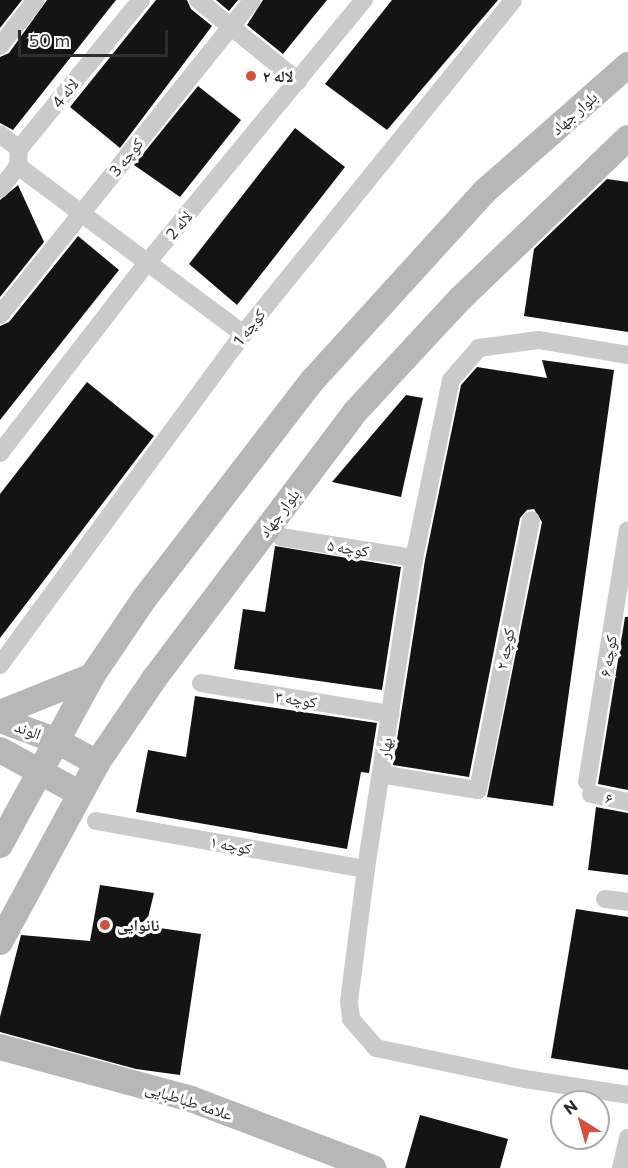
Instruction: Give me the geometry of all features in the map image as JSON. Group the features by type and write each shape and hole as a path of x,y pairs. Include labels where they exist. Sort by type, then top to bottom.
{"main road":[{"name":"بلوار جهاد","path":"0,845 92,676 144,599 358,326 486,191 628,65"},
{"name":"بلوار جهاد","path":"0,942 97,763 154,679 356,412 461,298 628,138"},
{"path":"0,713 92,676"},
{"name":"الوند","path":"0,720 57,741 97,763"},
{"name":"الوند","path":"0,750 79,793"},
{"name":"علامه طباطبایی","path":"0,1047 191,1099 373,1168"}],"street":[{"path":"0,46 36,0"},
{"name":"لاله 4","path":"0,189 19,158 141,0"},
{"path":"198,0 298,81"},
{"name":"کوچه 3","path":"0,315 252,0"},
{"name":"لاله 2","path":"0,453 147,263 364,0"},
{"name":"کوچه 1","path":"0,665 243,334 513,0"},
{"path":"0,134 19,158 80,214 243,334"},
{"name":"بهار","path":"628,356 538,340 479,348 451,380 414,558 366,869 349,1002 351,1019 364,1038 376,1048 525,1079 628,1095"},
{"name":"کوچه ۲","path":"382,767 386,776 478,790 531,520"},
{"name":"کوچه ۶","path":"589,788 628,530"},
{"name":"کوچه ۵","path":"281,537 414,558"},
{"name":"کوچه ۳","path":"201,683 390,714"},
{"name":"۶","path":"589,788 628,802"},
{"name":"کوچه ۱","path":"96,821 366,869"},
{"path":"605,899 628,902"},
{"path":"621,1168 628,1138"}],"building":[{"path":"0,0 22,0 0,28"},
{"path":"47,0 116,0 13,130 0,123 0,57 9,53"},
{"path":"156,0 187,0 191,9 212,26 120,148 70,107"},
{"path":"216,0 238,0 229,11"},
{"path":"263,0 327,0 283,54 247,25"},
{"path":"392,0 498,0 387,130 325,84"},
{"path":"198,86 241,120 180,197 134,165"},
{"path":"295,128 345,167 237,305 189,264"},
{"path":"607,179 628,182 628,332 524,316 534,249"},
{"path":"18,185 44,242 0,297 0,200"},
{"path":"78,236 119,270 0,420 0,326 9,322"},
{"path":"542,360 614,370 553,806 487,797 542,522 534,509 527,510 520,518 469,777 393,765 425,560 461,385 477,367 547,378"},
{"path":"87,382 154,436 0,638 0,494"},
{"path":"406,395 423,398 401,497 332,482"},
{"path":"275,546 401,567 382,690 234,669 243,609 265,612"},
{"path":"625,617 628,617 628,790 598,784"},
{"path":"195,696 377,723 369,773 361,772 347,849 136,812 148,750 186,757"},
{"path":"596,807 628,813 628,875 588,870"},
{"path":"100,885 154,893 146,926 201,934 180,1075 136,1069 0,1032 0,1017 21,935 90,941"},
{"path":"576,909 628,917 628,1070 551,1058"},
{"path":"420,1115 508,1139 500,1168 405,1168"}],"place":[{"name":"لاله ۲","path":"251,76"},
{"name":"نانوایی","path":"105,925"}]}
